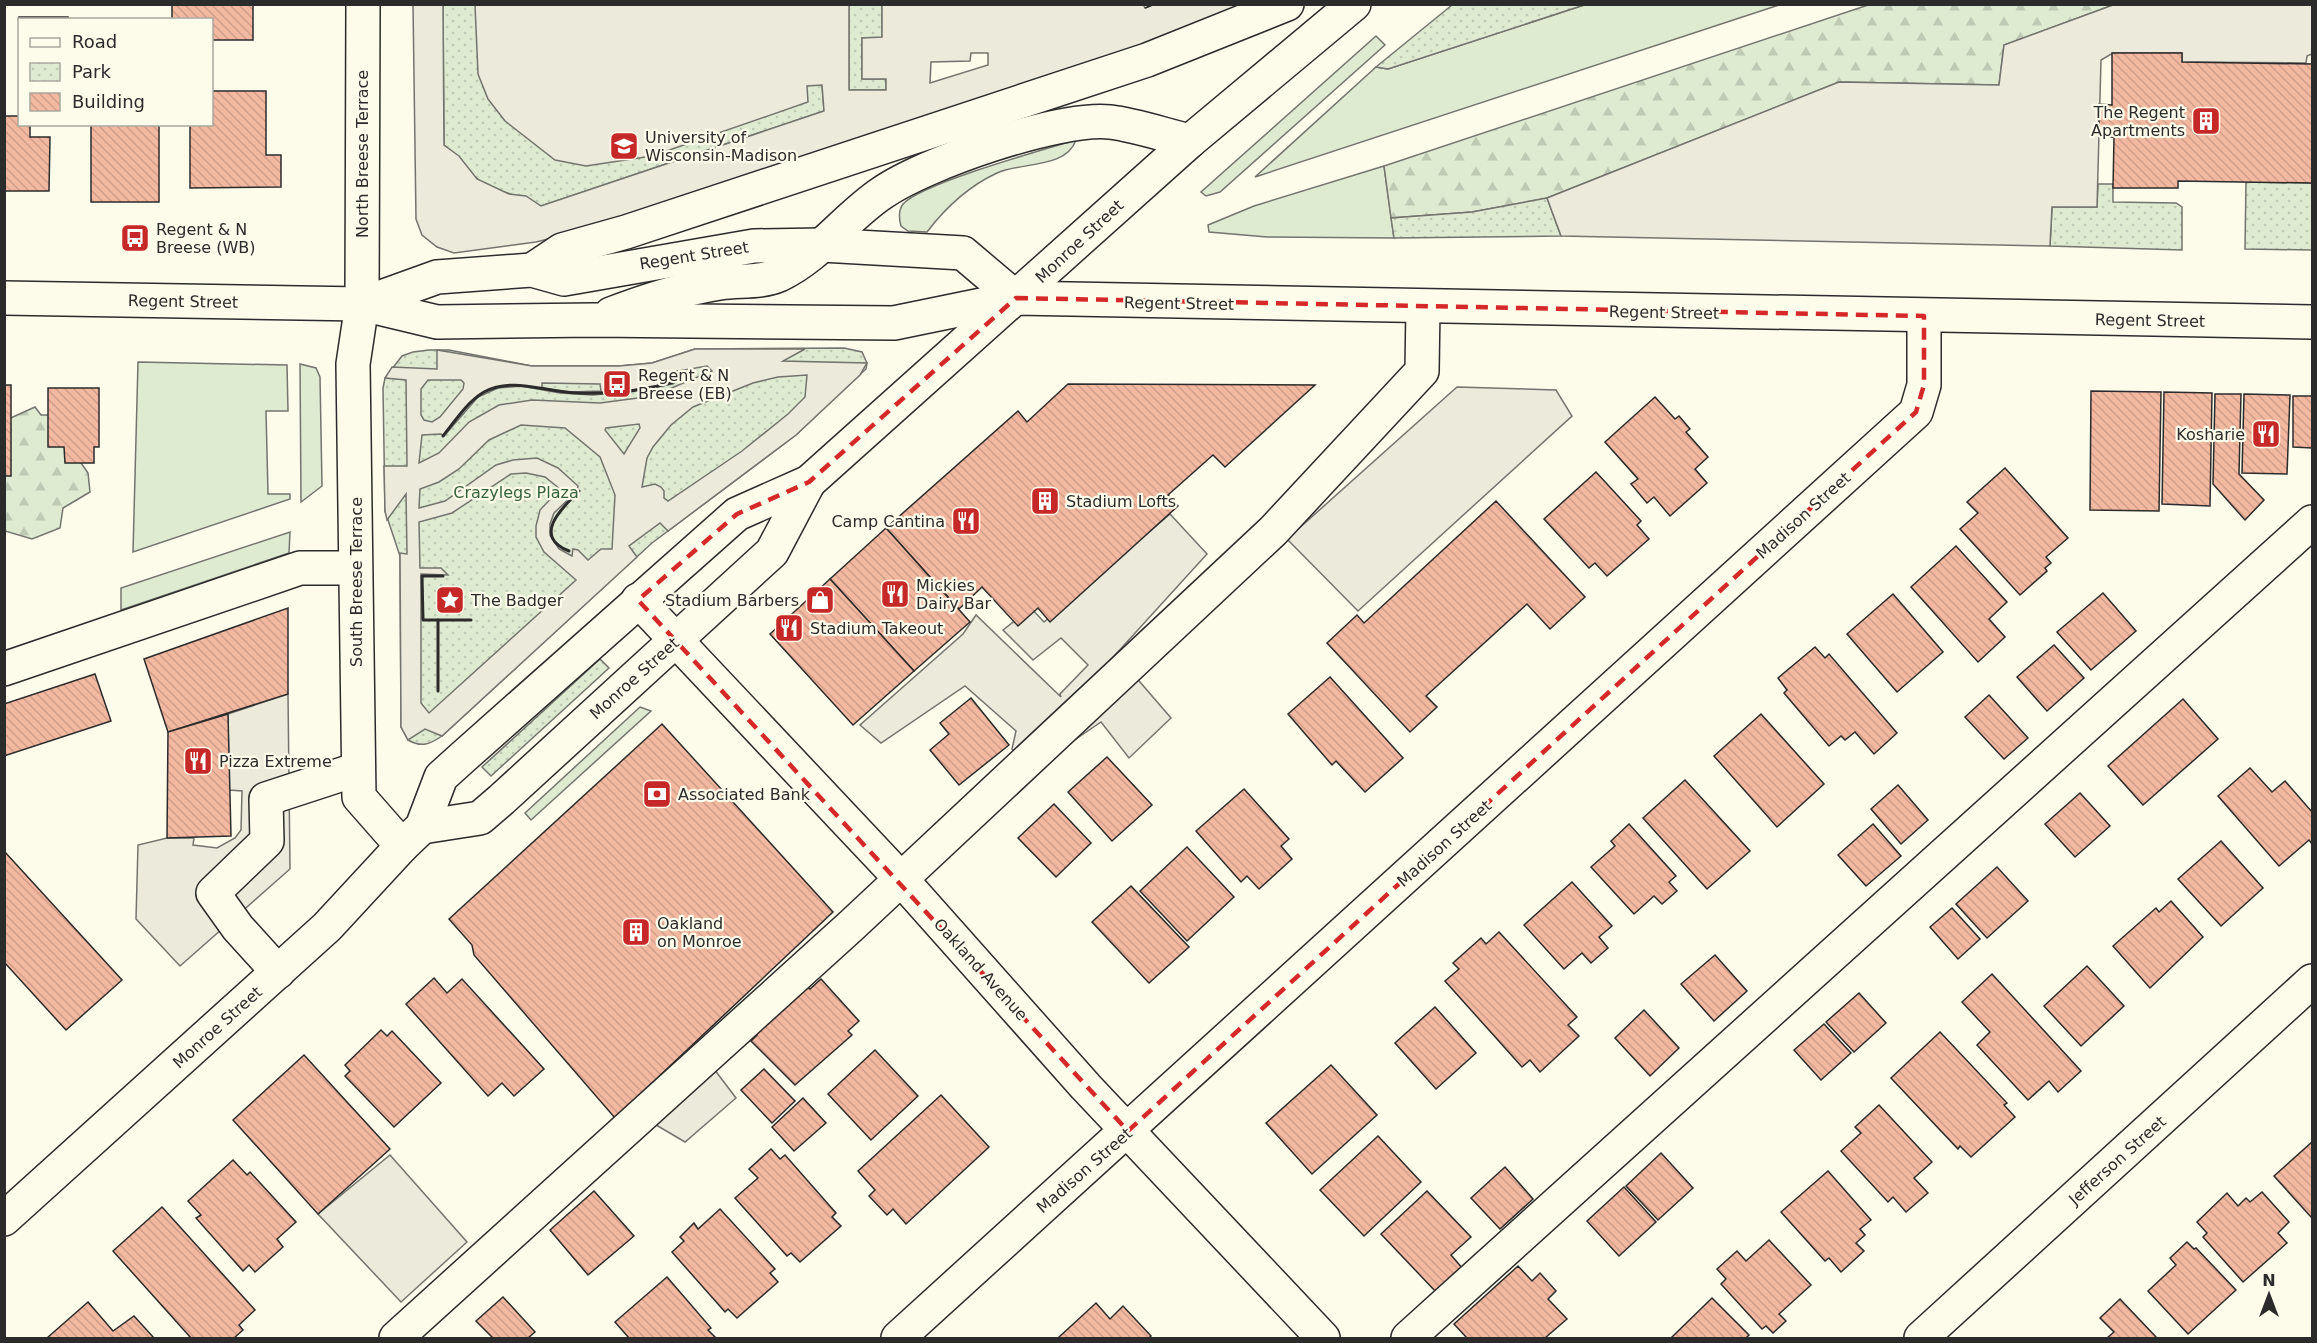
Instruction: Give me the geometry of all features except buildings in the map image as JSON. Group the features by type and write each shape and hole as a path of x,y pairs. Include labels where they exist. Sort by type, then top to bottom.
{"main road":[{"name":"North Breese Terrace","path":"362,304 363,4"},
{"path":"532,270 562,250 626,232 1147,60 1287,4"},
{"name":"Monroe Street","path":"4,1219 327,927 412,836 441,777 737,514 809,482 1190,141 1354,4"},
{"path":"594,320 656,297 779,275 822,245 880,194 903,180 941,163 1001,143 1086,122 1111,122 1190,141"},
{"name":"Regent Street","path":"362,304 437,277 532,270 564,279 754,246 822,245 963,253 1016,298"},
{"name":"Regent Street","path":"4,298 362,304 437,322 594,320 894,323 1016,298 2313,322"},
{"name":"South Breese Terrace","path":"362,304 353,364 359,797 412,836"},
{"path":"396,1338 901,879 1273,531 1422,371 1423,307"},
{"name":"Madison Street","path":"898,1338 1916,412 1924,385 1924,316"},
{"name":"Monroe Street","path":"412,836 480,818 772,552 809,482"},
{"path":"1408,1338 2313,522"},
{"path":"4,669 300,568 355,568"},
{"name":"Oakland Avenue","path":"638,600 901,879 1128,1131 1323,1338"},
{"path":"278,972 237,928 213,893 267,841 266,799 358,769"},
{"name":"Jefferson Street","path":"1921,1338 2313,981"}],"highlighted area":[{"path":"1016,298 1924,316 1924,385 1916,412 1128,1131 638,600 737,514 809,482"}],"green space":[{"path":"443,5 476,5 807,85 822,85 824,111 541,206 481,182 444,145"},
{"path":"849,5 882,5 882,38 862,38 862,79 886,79 886,90 849,90"},
{"path":"1452,5 1584,5 1388,69 1376,67"},
{"path":"1584,5 1779,5 1255,177 1376,67 1388,69"},
{"path":"1868,5 2113,5 2004,45 1999,85 1839,82 1547,198 1472,212 1391,218 1384,166"},
{"path":"1376,36 1385,45 1220,192 1206,196 1201,192"},
{"path":"1076,140 1063,156 997,173 977,184 950,206 927,232 908,231 901,226 899,215 903,204 933,187 984,168"},
{"path":"1384,166 1394,238 1267,237 1209,232 1208,225 1254,206"},
{"path":"2246,182 2312,183 2312,250 2245,249"},
{"path":"2098,184 2113,184 2113,202 2176,203 2182,207 2182,250 2050,246 2052,207 2097,207"},
{"path":"1547,198 1561,236 1394,238 1391,218 1472,212"},
{"name":"Crazylegs Plaza","path":"844,348 862,352 867,363 866,369 796,435 652,543 442,736 426,744 408,740 401,727 400,556 385,511 383,388 385,378 402,356 413,352 449,350 532,366 619,366 652,363 695,349"},
{"path":"138,362 287,365 288,411 266,411 268,494 290,494 290,499 133,552"},
{"path":"300,364 316,368 320,377 322,486 301,502"},
{"path":"35,407 41,415 64,415 79,460 88,473 90,492 63,508 60,528 32,539 5,531 4,421"},
{"path":"290,532 289,553 121,610 121,588"},
{"path":"600,659 609,668 491,776 482,767"},
{"path":"640,707 651,711 531,820 525,813"}],"shaded area":[{"name":"University of Wisconsin-Madison","path":"1143,4 1145,8 1155,4 1252,5 1144,45 633,218 536,242 454,253 437,247 422,235 416,219 413,5 443,5 444,145 459,156 477,179 509,194 526,196 541,206 824,111 822,85 807,86 808,102 652,156 586,166 555,160 505,121 488,99 478,74 475,5 849,5 849,90 886,90 886,79 862,79 862,38 882,37 882,5","holes":["971,53 988,53 988,65 930,83 931,62 970,61"]},
{"path":"2113,5 2312,5 2312,54 2307,56 2306,63 2182,62 2182,53 2113,53 2101,60 2097,207 2052,207 2050,246 1561,236 1547,198 1839,82 1999,85 2004,45"},
{"path":"695,349 805,349 783,361 867,363 860,375 796,435 668,531 660,523 629,546 637,557 442,736 425,729 408,740 401,727 400,553 407,554 406,494 387,520 384,466 407,466 406,380 385,378 392,367 437,369 437,350 532,366 619,366 652,363","holes":["707,366 712,371 662,392 638,398 600,403 532,400 499,405 469,422 439,453 419,463 422,435 441,434 444,436 478,397 498,388 521,386 560,393 593,395 673,384 680,379 681,375 678,371","807,375 805,397 788,414 742,451 668,501 664,498 664,491 661,487 655,484 642,487 647,458 671,425 693,407 753,383 778,377","428,380 461,380 464,383 463,389 440,417 432,422 424,420 421,415 421,389","542,383 600,384 601,391 570,392 542,388","639,424 640,428 624,454 605,430","521,425 565,428 600,457 615,495 612,549 601,549 588,560 578,550 573,549 572,556 559,549 550,535 550,524 554,513 577,491 578,486 558,468 537,458 513,460 496,465 445,501 419,508 420,489 439,482 459,469 489,440","526,473 545,477 560,489 540,510 536,537 544,552 576,580 429,713 421,703 421,574 448,575 441,568 420,568 419,522 452,513 511,474"]},
{"path":"1457,387 1556,390 1572,416 1358,611 1287,539"},
{"path":"1170,514 1207,554 1095,677 1121,660 1171,718 1129,758 1101,722 1035,767 1012,749 1016,731 965,686 881,743 860,725 963,634 976,615 1061,697 1060,694 1088,665 1061,638 1033,660 1003,630 1031,608 1044,622"},
{"path":"288,694 290,869 180,966 136,919 138,845 167,838 194,838 193,845 217,848 235,838 241,830 242,791 229,790 228,714"},
{"path":"708,1061 736,1098 685,1142 646,1119"},
{"path":"390,1155 467,1242 401,1302 318,1214"}],"fence":[{"path":"1145,8 1155,4"}],"wall":[{"path":"443,436 472,401 495,387 518,385 567,392 615,392 651,388 674,382 678,378 677,372"},
{"path":"569,551 558,545 552,538 551,530 559,513 579,491"},
{"path":"443,576 422,576 423,620 471,620"},
{"path":"438,620 438,691"}],"place":[{"name":"The Regent Apartments","path":"2206,121"},
{"name":"University of Wisconsin-Madison","path":"624,146"},
{"name":"Regent & N Breese (WB)","path":"135,238"},
{"name":"Regent & N Breese (EB)","path":"617,384"},
{"name":"Kosharie","path":"2266,434"},
{"name":"Stadium Lofts","path":"1045,501"},
{"name":"Camp Cantina","path":"966,521"},
{"name":"Mickies Dairy Bar","path":"895,594"},
{"name":"The Badger","path":"450,600"},
{"name":"Stadium Barbers","path":"820,600"},
{"name":"Stadium Takeout","path":"789,628"},
{"name":"Pizza Extreme","path":"198,761"},
{"name":"Associated Bank","path":"657,794"},
{"name":"Oakland on Monroe","path":"636,932"}]}
